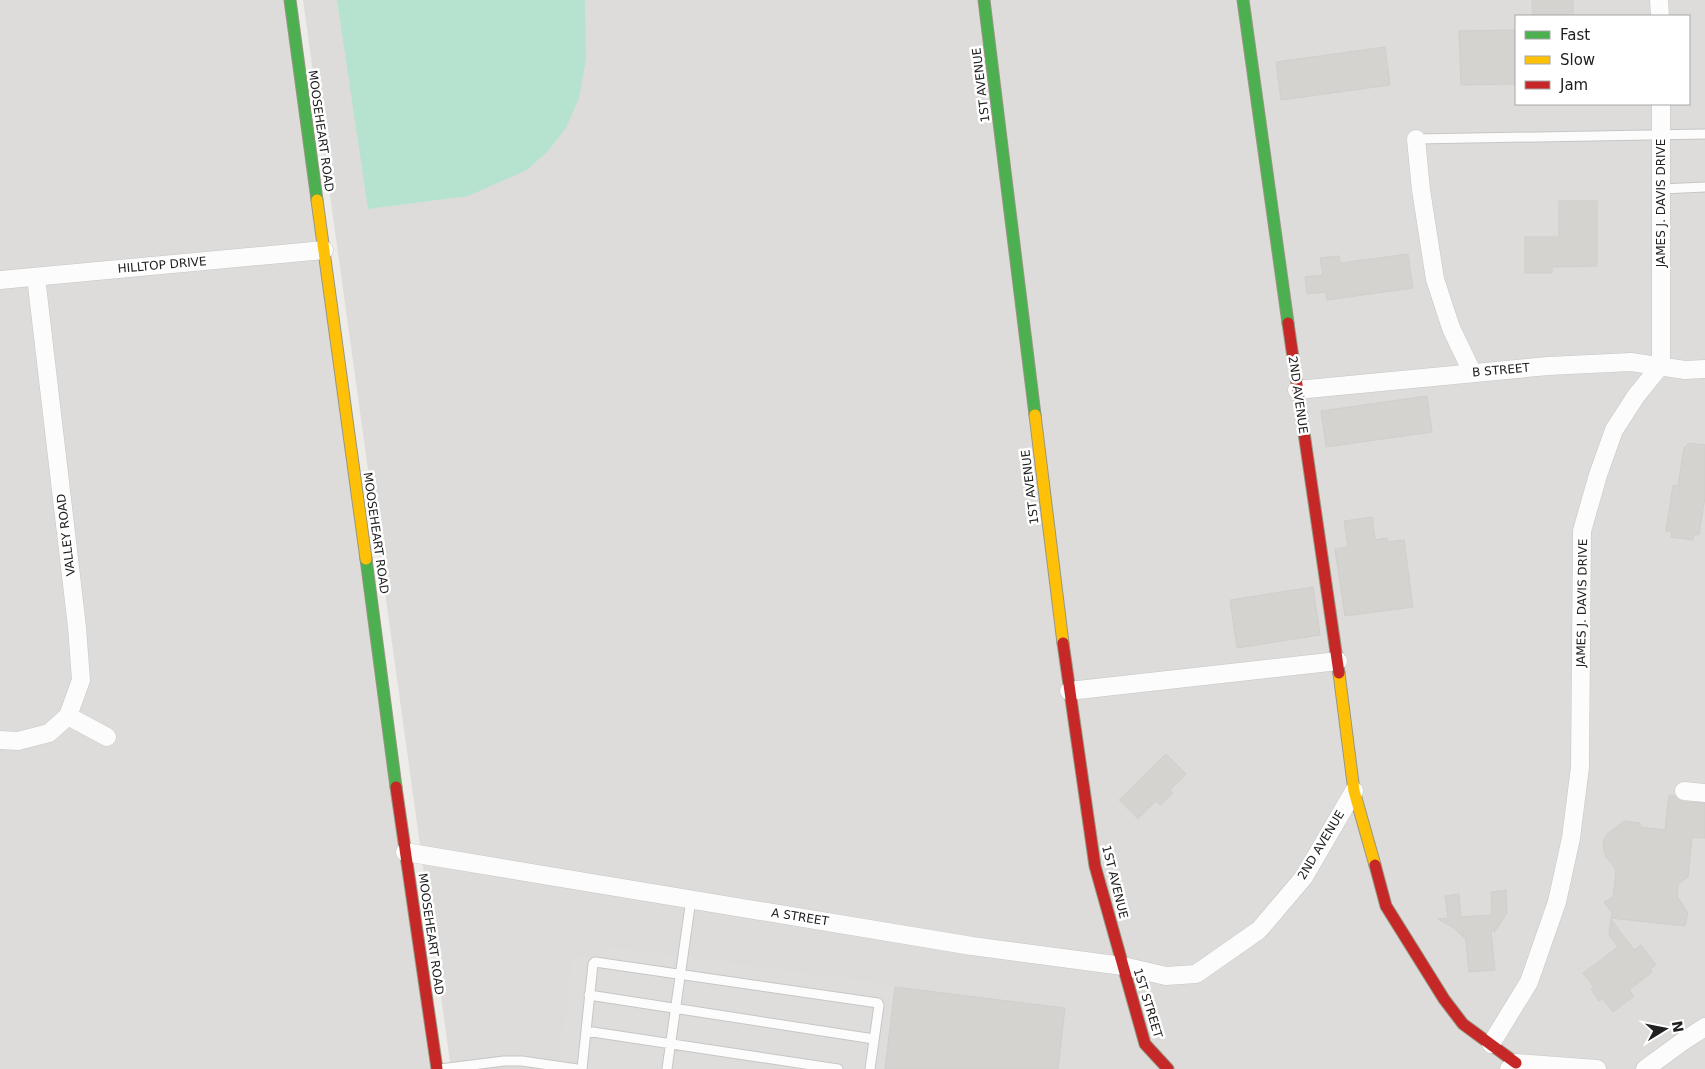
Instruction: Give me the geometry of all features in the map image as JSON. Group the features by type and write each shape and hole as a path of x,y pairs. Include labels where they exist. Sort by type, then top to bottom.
{"street":[{"name":"MOOSEHEART ROAD","path":"290,0 405,852 438,1069"},
{"name":"1ST AVENUE","path":"984,0 1069,691 1095,866 1123,966"},
{"name":"2ND AVENUE","path":"1243,0 1297,390 1338,661 1354,791 1386,906 1444,999 1463,1024 1491,1044"},
{"path":"1659,0 1660,15"},
{"name":"JAMES J. DAVIS DRIVE","path":"1491,1044 1529,982 1557,902 1571,838 1580,767 1582,532 1598,475 1614,430 1636,396 1661,365 1661,105"},
{"path":"1416,139 1421,190 1435,279 1451,328 1472,372"},
{"name":"HILLTOP DRIVE","path":"0,280 324,250"},
{"name":"VALLEY ROAD","path":"0,740 18,741 49,733 68,716 81,680 77,627 36,277"},
{"name":"B STREET","path":"1297,390 1472,372 1631,362 1661,365 1684,370 1705,369"},
{"path":"1069,691 1338,661"},
{"path":"68,716 107,737"},
{"name":"2ND AVENUE","path":"1196,974 1259,930 1304,876 1354,791"},
{"path":"1684,791 1705,794"},
{"name":"A STREET","path":"405,852 972,946 1123,966 1166,976 1196,974"},
{"name":"1ST STREET","path":"1123,966 1145,1044 1168,1069"},
{"path":"1645,1069 1705,1027"},
{"path":"1491,1044 1512,1066 1597,1069"}],"lane":[{"path":"1416,139 1705,134"},
{"path":"1661,189 1705,187"},
{"path":"667,1069 691,899"},
{"path":"582,1069 593,964 595,962 878,1003 870,1069"},
{"path":"590,995 874,1039"},
{"path":"586,1031 838,1069"},
{"path":"438,1069 504,1061 522,1061 577,1069"}],"shaded area":[{"path":"0,0 289,0 430,1069 0,1069"},
{"path":"303,0 1705,0 1705,1069 451,1069"},
{"path":"603,946 896,985 885,1069 558,1069 573,956 601,959"}],"green space":[{"path":"337,0 585,0 586,59 579,98 566,128 548,151 527,170 468,196 368,209"}],"building":[{"path":"1532,0 1573,0 1573,15 1533,15"},
{"path":"1515,30 1515,84 1461,85 1459,31"},
{"path":"1385,47 1390,85 1281,100 1276,62"},
{"path":"1559,201 1597,201 1597,266 1552,267 1552,273 1525,273 1525,237 1559,237"},
{"path":"1408,254 1413,288 1327,300 1325,292 1307,294 1305,277 1323,275 1320,258 1339,256 1340,263"},
{"path":"1427,396 1432,432 1326,447 1321,411"},
{"path":"1689,443 1705,445 1705,497 1699,535 1694,534 1693,540 1671,537 1672,532 1666,531 1673,485 1678,486 1684,448"},
{"path":"1372,517 1375,540 1387,538 1388,542 1404,540 1413,607 1345,616 1335,549 1348,547 1344,521"},
{"path":"1313,587 1320,635 1237,648 1230,600"},
{"path":"1166,754 1186,774 1170,790 1173,793 1160,805 1156,801 1138,819 1119,800"},
{"path":"1669,795 1675,796 1683,802 1705,803 1705,838 1692,837 1688,877 1678,884 1677,896 1688,913 1685,926 1611,918 1612,913 1604,902 1613,897 1616,870 1605,855 1604,839 1607,834 1624,821 1640,823 1640,827 1665,830"},
{"path":"1506,890 1507,913 1494,933 1494,929 1491,931 1495,970 1469,972 1465,934 1463,932 1464,938 1454,928 1438,919 1448,918 1445,896 1459,894 1461,917 1492,915 1491,892"},
{"path":"1611,919 1634,950 1641,945 1656,965 1650,969 1652,972 1629,990 1634,996 1613,1012 1602,998 1599,1001 1591,989 1594,987 1583,973 1618,947 1609,935"},
{"path":"895,987 1065,1008 1058,1069 885,1069"}],"traffic: fast":[{"path":"290,0 317,200"},
{"path":"984,0 1035,415"},
{"path":"1243,0 1288,323"},
{"path":"366,559 396,787"}],"traffic: slow":[{"path":"317,200 366,559"},
{"path":"1035,415 1063,643"},
{"path":"1339,673 1354,791 1375,865"}],"traffic: jam":[{"path":"1288,323 1339,673"},
{"path":"1063,643 1095,866 1145,1044 1168,1069"},
{"path":"396,787 437,1069"},
{"path":"1375,865 1386,906 1444,999 1463,1024 1516,1063"}]}
